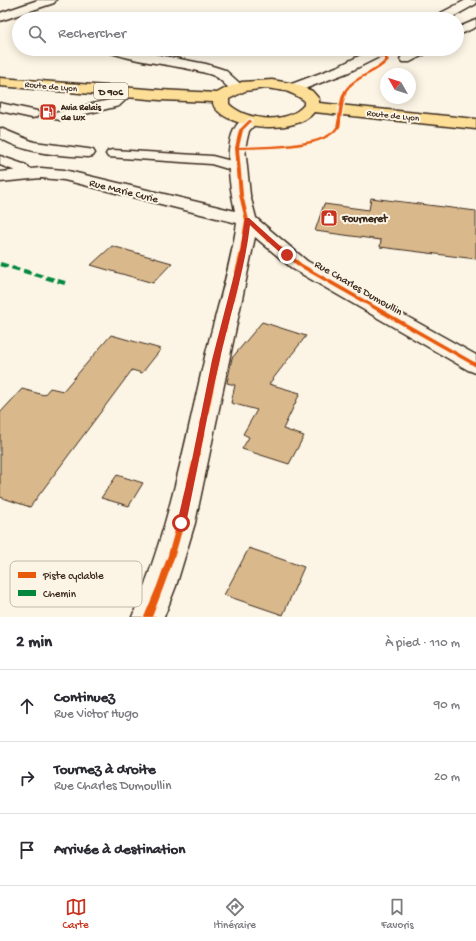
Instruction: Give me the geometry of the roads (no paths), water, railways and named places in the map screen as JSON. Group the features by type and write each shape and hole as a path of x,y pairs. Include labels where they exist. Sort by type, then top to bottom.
{"main road":[{"name":"Route de Lyon","path":"0,82 222,98"},
{"path":"266,84 294,88 308,96 311,102 310,107 305,113 295,118 281,121 250,121 226,112 221,105 222,98 228,92 238,88 266,84"},
{"name":"Route de Lyon","path":"310,107 476,124"}],"street":[{"path":"15,12 50,0"},
{"path":"453,12 475,0"},
{"path":"0,17 12,13"},
{"path":"138,56 201,67 220,73 238,88"},
{"path":"294,88 344,69 370,56"},
{"path":"148,617 161,587 181,523 196,460 216,360 244,248 247,220 241,195 237,142 241,130 250,121"},
{"name":"Rue Marie Curie","path":"0,177 41,173 64,175 247,220"},
{"name":"Rue Charles Dumoullin","path":"247,220 300,265 476,365"}],"lane":[{"path":"464,29 476,23"},
{"path":"406,59 412,56"},
{"path":"60,116 114,103 127,92"},
{"path":"0,107 32,114"},
{"path":"0,132 8,138 38,148 88,153"},
{"path":"113,154 212,160 238,167"},
{"path":"0,160 21,168 26,174"}],"place":[{"name":"Avia Relais de Lux","path":"48,112"},
{"name":"Fourneret","path":"329,218"}]}
